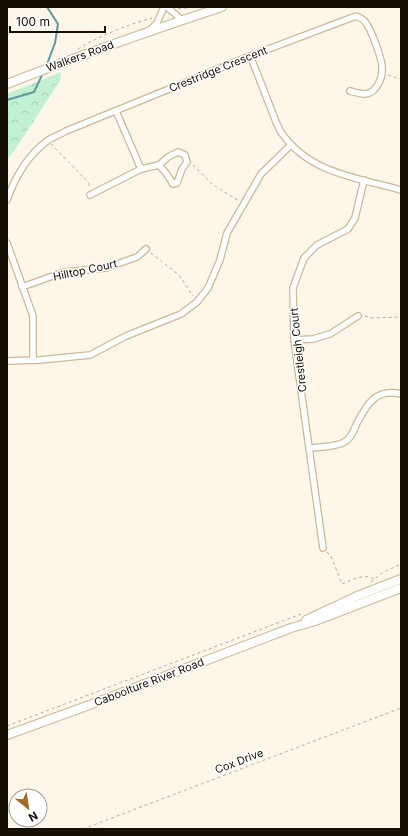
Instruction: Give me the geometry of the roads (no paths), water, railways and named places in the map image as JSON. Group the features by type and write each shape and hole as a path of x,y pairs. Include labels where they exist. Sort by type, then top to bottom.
{"main road":[{"name":"Walkers Road","path":"7,84 68,60 222,7"},
{"name":"Caboolture River Road","path":"291,628 357,596 401,579"},
{"name":"Caboolture River Road","path":"7,735 401,588"}],"street":[{"path":"149,31 157,22 164,7"},
{"path":"169,9 182,20"},
{"name":"Crestridge Crescent","path":"7,200 13,183 30,156 48,141 66,131 250,56 356,16 366,22 369,27 381,60 382,73 376,87 371,92 365,94 350,91"},
{"path":"250,56 281,132 304,158 319,166 401,190"},
{"path":"116,111 141,169"},
{"path":"7,361 90,355 126,336 181,314 197,302 208,288 220,260 227,234 261,174 291,145"},
{"path":"90,194 141,169 158,166 168,157 178,152 185,155 187,162 182,169 177,183 173,184 166,173 158,166"},
{"name":"Crestleigh Court","path":"323,548 294,340 293,288 304,258 317,245 348,229 355,218 364,180"},
{"path":"7,243 33,316 33,360"},
{"name":"Hilltop Court","path":"22,287 64,272 106,268 137,257 146,249"},
{"path":"294,340 313,339 330,334 358,316"},
{"path":"310,448 343,443 352,435 367,405 374,398 381,394 401,394"}],"waterway":[{"path":"46,67 55,43 58,24 47,7"},
{"path":"7,100 34,92 43,73"}]}
